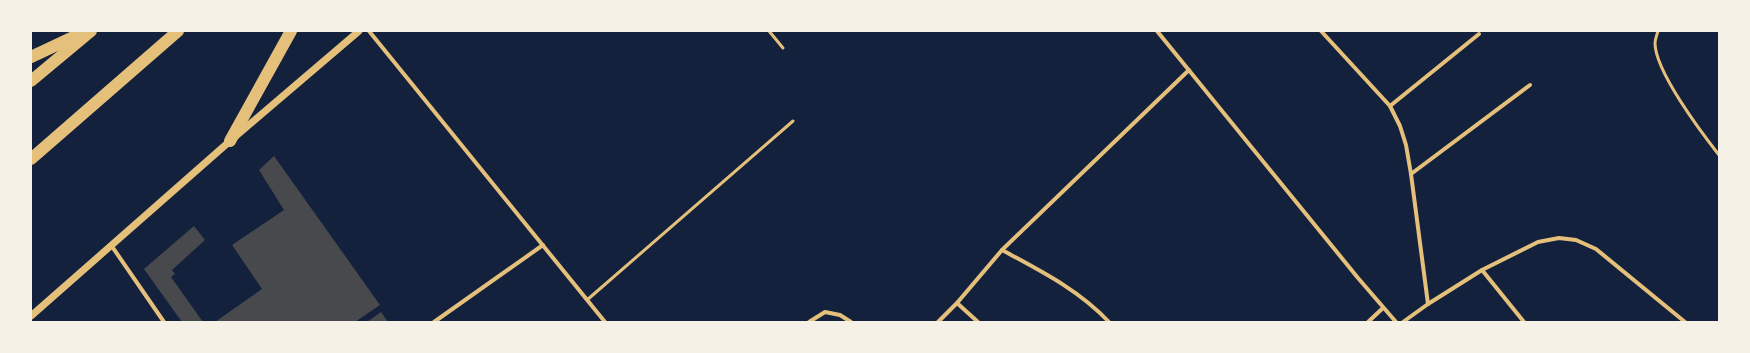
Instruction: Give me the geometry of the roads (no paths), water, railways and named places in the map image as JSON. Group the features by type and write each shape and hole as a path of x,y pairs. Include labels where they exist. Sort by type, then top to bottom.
{"highway":[{"path":"31,57 86,31"},
{"path":"31,81 91,31"},
{"path":"31,160 178,31"},
{"path":"230,141 291,31"}],"street":[{"path":"31,316 111,244 359,31"},
{"path":"369,31 605,322"},
{"path":"1157,31 1396,322"},
{"path":"1321,31 1390,106 1400,126 1406,145 1411,174 1428,304"},
{"path":"1390,106 1479,34"},
{"path":"938,322 957,303 1002,250 1188,70"},
{"path":"1411,174 1530,85"},
{"path":"1403,322 1428,304 1482,270 1538,242 1559,238 1576,240 1596,249 1685,322"},
{"path":"111,244 164,322"},
{"path":"434,322 543,246"},
{"path":"1002,250 1079,294 1110,322"},
{"path":"1482,270 1524,322"},
{"path":"957,303 978,322"},
{"path":"1368,322 1383,308"},
{"path":"809,322 825,312 840,316 852,322"}],"lane":[{"path":"769,31 783,48"},
{"path":"1658,31 1655,42 1657,55 1665,74 1687,111 1719,155"},
{"path":"587,300 793,121"}]}
